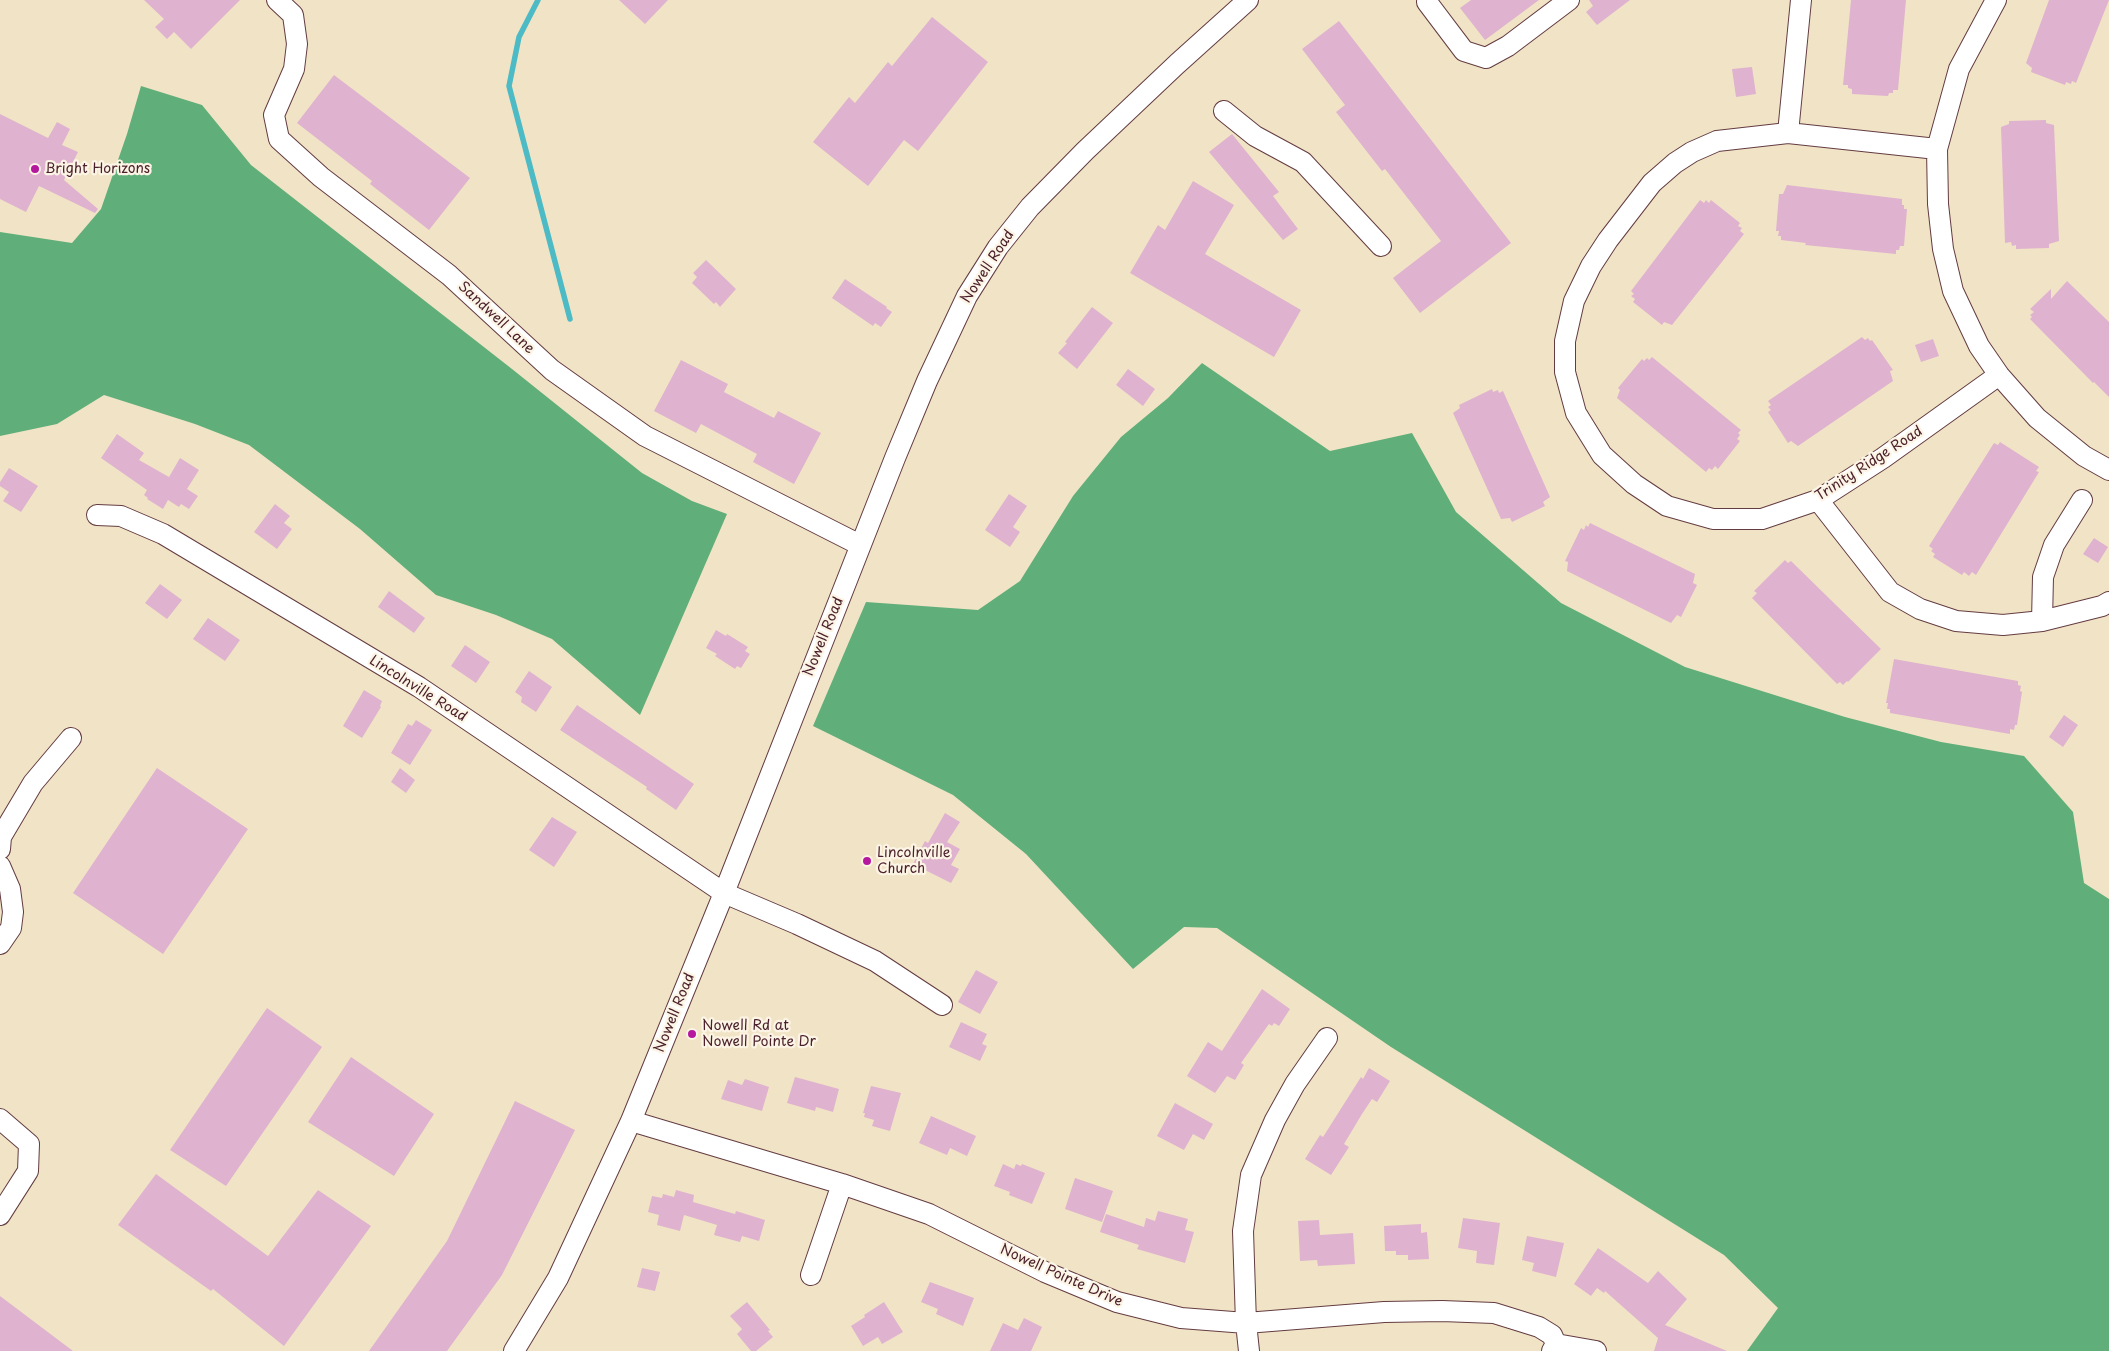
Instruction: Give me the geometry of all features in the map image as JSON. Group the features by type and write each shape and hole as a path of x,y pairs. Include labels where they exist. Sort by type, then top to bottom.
{"street":[{"name":"Sandwell Lane","path":"277,0 293,15 297,44 294,69 274,115 279,139 321,176 449,275 552,370 644,436 860,545"},
{"name":"Nowell Road","path":"514,1351 558,1278 631,1121 724,893 860,545 927,381 967,296 998,247 1030,207 1086,151 1248,0"},
{"path":"1426,1 1464,51 1486,58 1508,46 1569,0"},
{"path":"1788,133 1801,0"},
{"path":"1996,0 1959,69 1937,149 1938,204 1943,248 1953,291 1979,346 1999,375 2037,418 2084,456 2109,470"},
{"path":"1224,111 1255,136 1303,162 1381,246"},
{"name":"Trinity Ridge Road","path":"1937,149 1788,133 1717,141 1692,152 1675,163 1652,183 1591,266 1574,300 1564,340 1565,372 1576,413 1602,455 1634,484 1667,506 1713,519 1762,520 1818,500 1883,458 1999,375"},
{"path":"1818,500 1890,592 1920,609 1956,622 2003,625 2042,621 2102,606 2109,602"},
{"path":"2042,621 2043,577 2054,545 2082,500"},
{"name":"Lincolnville Road","path":"97,515 121,516 162,534 419,687 724,893 797,924 875,961 942,1005"},
{"path":"0,849 1,837 33,784 71,738"},
{"path":"0,866 10,889 13,912 11,928 0,944"},
{"path":"1249,1351 1246,1323 1243,1231 1251,1176 1275,1120 1291,1091 1328,1038"},
{"path":"0,1119 29,1144 28,1171 0,1215"},
{"name":"Nowell Pointe Drive","path":"631,1121 842,1184 929,1214 1045,1272 1117,1302 1181,1318 1246,1323 1384,1312 1442,1311 1494,1313 1539,1327 1552,1335 1554,1348"},
{"path":"811,1275 842,1184"},
{"path":"1554,1348 1596,1351"}],"green space":[{"path":"141,86 202,105 251,165 642,473 692,501 727,514 640,715 552,639 496,615 436,595 360,529 249,445 195,424 104,395 57,424 0,436 0,232 72,243 101,209 127,134"},
{"path":"1202,363 1330,451 1412,433 1456,512 1561,603 1685,667 1845,717 1941,742 2024,756 2073,812 2084,883 2109,899 2109,1351 1747,1351 1778,1308 1724,1255 1391,1047 1217,928 1184,927 1133,969 1026,854 953,795 813,726 866,602 978,610 1020,581 1073,496 1121,437 1168,398"}],"building":[{"path":"144,0 240,0 191,49 174,32 167,39 155,27 164,19"},
{"path":"619,0 668,0 645,24"},
{"path":"1471,0 1539,0 1485,40 1460,8"},
{"path":"1589,0 1630,0 1597,25 1586,12 1593,6"},
{"path":"1851,0 1906,0 1898,90 1893,90 1893,93 1889,93 1888,96 1852,94 1852,89 1848,88 1848,85 1843,85"},
{"path":"2049,0 2109,0 2076,83 2072,81 2071,84 2066,82 2065,85 2031,72 2032,68 2026,63"},
{"path":"932,17 988,62 918,151 904,140 868,186 813,142 849,97 855,103 888,62 892,66"},
{"path":"1339,21 1511,243 1420,313 1393,278 1441,241 1385,169 1382,171 1336,112 1345,105 1302,49"},
{"path":"1752,67 1756,94 1736,97 1732,69"},
{"path":"334,75 470,178 429,230 370,184 372,181 297,123"},
{"name":"Bright Horizons","path":"0,114 48,138 57,122 70,129 62,145 78,152 64,180 98,209 95,213 39,186 26,212 0,199"},
{"path":"2046,120 2046,123 2054,125 2059,241 2049,244 2049,248 2016,249 2016,245 2012,246 2011,242 2005,243 2001,127 2009,124 2009,121"},
{"path":"1232,134 1279,192 1273,196 1298,229 1283,240 1209,152"},
{"path":"1193,181 1234,205 1205,254 1301,310 1274,357 1130,273 1158,225 1165,230"},
{"path":"1787,185 1902,199 1904,209 1907,209 1904,246 1900,246 1899,250 1896,250 1896,254 1805,245 1806,243 1781,240 1781,236 1778,236 1779,231 1776,231 1779,194 1783,194"},
{"path":"1700,200 1704,203 1706,200 1709,203 1711,200 1740,223 1738,226 1742,228 1740,231 1744,234 1672,325 1664,322 1662,325 1633,302 1635,299 1631,296 1634,294 1631,291"},
{"path":"706,260 736,289 720,307 716,302 714,304 692,283 697,277 693,273"},
{"path":"845,279 892,312 881,327 875,323 873,326 832,298"},
{"path":"2067,281 2109,322 2109,397 2030,319 2032,317 2030,315 2034,312 2030,309 2051,289 2051,299"},
{"path":"1092,307 1113,323 1077,369 1058,353"},
{"path":"1862,337 1865,340 1868,338 1870,341 1872,340 1893,370 1890,371 1893,381 1798,446 1791,441 1788,443 1768,412 1771,410 1768,407 1771,405 1768,401"},
{"path":"1933,339 1939,356 1921,362 1915,345"},
{"path":"1652,357 1741,430 1738,433 1740,435 1737,439 1740,441 1718,469 1715,466 1712,470 1709,468 1706,472 1617,398 1620,390 1618,388 1642,359 1644,361 1647,358 1649,360"},
{"path":"681,360 728,384 724,392 774,418 778,411 821,433 794,484 753,462 757,454 701,424 696,433 654,411"},
{"path":"1128,369 1155,389 1143,406 1116,385"},
{"path":"1492,389 1493,392 1498,390 1499,393 1503,391 1550,497 1543,502 1545,506 1512,522 1510,518 1501,519 1453,413 1460,408 1459,405"},
{"path":"117,434 144,453 139,460 169,477 180,458 199,470 187,489 198,496 189,509 181,504 179,507 168,500 163,509 147,499 144,495 147,490 101,458"},
{"path":"2000,442 2039,467 2036,471 2039,472 1976,575 1972,572 1969,576 1964,572 1962,575 1933,557 1935,554 1929,546 1994,443 1998,445"},
{"path":"9,468 38,486 21,512 3,501 9,492 0,486 0,482"},
{"path":"1009,494 1027,506 1013,527 1020,532 1010,547 985,530"},
{"path":"275,504 290,516 284,523 292,529 277,549 254,532"},
{"path":"1590,523 1695,574 1693,583 1697,585 1681,617 1677,615 1671,623 1567,571 1568,562 1565,561 1581,528 1584,530 1586,525 1588,527"},
{"path":"2094,538 2108,547 2098,563 2083,554"},
{"path":"1785,560 1788,563 1791,561 1881,649 1843,685 1840,682 1837,684 1752,598 1757,593 1754,591"},
{"path":"160,584 182,600 167,619 145,603"},
{"path":"389,591 425,618 414,633 378,607"},
{"path":"208,618 240,640 225,661 193,639"},
{"path":"716,630 726,636 727,634 748,647 745,651 750,654 741,668 737,666 735,669 715,656 717,654 706,648"},
{"path":"465,645 490,662 476,683 451,666"},
{"path":"1894,659 2018,681 2018,685 2021,686 2020,691 2022,692 2017,725 2015,725 2014,730 2010,729 2010,734 1890,713 1890,709 1887,709 1888,703 1886,703"},
{"path":"529,671 552,687 536,712 521,702 522,697 515,692"},
{"path":"364,690 382,701 381,707 362,738 343,726"},
{"path":"577,705 694,784 676,810 646,789 647,787 560,730"},
{"path":"2064,715 2078,725 2063,747 2049,737"},
{"path":"416,720 432,730 410,765 391,753 408,724 412,726"},
{"path":"157,768 248,829 163,954 73,893"},
{"path":"400,768 415,780 406,793 391,782"},
{"path":"945,813 960,822 947,842 960,849 951,865 959,869 951,883 913,864 925,841 928,843"},
{"path":"552,817 577,832 554,867 529,850"},
{"path":"976,970 998,982 980,1014 958,1002"},
{"path":"1262,989 1290,1009 1279,1026 1274,1023 1272,1026 1269,1024 1241,1063 1244,1065 1235,1080 1227,1076 1215,1093 1187,1076 1208,1042 1222,1051"},
{"path":"267,1008 322,1047 226,1186 170,1150"},
{"path":"961,1022 987,1034 982,1044 987,1046 980,1061 949,1047"},
{"path":"351,1057 434,1114 394,1176 308,1122"},
{"path":"1369,1068 1390,1081 1377,1102 1372,1099 1362,1114 1344,1144 1349,1147 1331,1175 1305,1159 1320,1135 1323,1137 1361,1077 1363,1079"},
{"path":"795,1077 839,1089 833,1112 816,1107 815,1111 787,1103"},
{"path":"745,1079 769,1087 762,1111 721,1099 728,1080 742,1085"},
{"path":"871,1086 901,1093 890,1131 872,1126 874,1120 864,1117 865,1113 863,1113"},
{"path":"515,1101 575,1130 502,1275 447,1351 369,1351 447,1241"},
{"path":"1175,1103 1213,1124 1204,1140 1193,1134 1184,1150 1157,1136"},
{"path":"931,1116 976,1136 967,1156 950,1148 947,1155 919,1143"},
{"path":"1003,1164 1014,1169 1016,1164 1021,1166 1022,1164 1045,1173 1032,1204 1009,1195 1010,1192 994,1186"},
{"path":"156,1174 268,1256 318,1190 371,1226 284,1346 213,1289 211,1291 118,1225"},
{"path":"1075,1178 1113,1191 1102,1222 1065,1209"},
{"path":"676,1190 694,1195 693,1202 735,1214 736,1211 765,1220 759,1241 742,1236 740,1242 714,1235 717,1225 684,1215 680,1231 657,1225 659,1215 648,1212 652,1196 662,1198 663,1194 674,1197"},
{"path":"1158,1211 1188,1219 1185,1230 1194,1232 1185,1263 1137,1249 1139,1245 1100,1232 1106,1214 1144,1227 1146,1218 1155,1221"},
{"path":"1463,1218 1500,1223 1494,1265 1476,1263 1477,1251 1458,1248"},
{"path":"1319,1220 1320,1235 1353,1233 1355,1264 1318,1266 1317,1260 1300,1261 1298,1221"},
{"path":"1421,1224 1421,1233 1427,1232 1429,1259 1408,1260 1408,1255 1396,1255 1396,1251 1385,1251 1384,1226"},
{"path":"1527,1236 1564,1243 1556,1277 1532,1271 1534,1263 1522,1260"},
{"path":"1598,1248 1648,1283 1658,1271 1687,1299 1665,1325 1727,1351 1654,1351 1658,1338 1605,1291 1604,1293 1597,1288 1591,1296 1574,1284"},
{"path":"642,1268 660,1272 655,1291 637,1287"},
{"path":"930,1282 974,1298 963,1326 936,1314 938,1309 921,1302"},
{"path":"0,1296 73,1351 0,1351"},
{"path":"747,1302 770,1330 768,1331 773,1337 756,1351 751,1351 737,1334 742,1329 730,1316"},
{"path":"884,1302 903,1332 882,1344 878,1337 863,1346 851,1326"},
{"path":"1024,1318 1042,1327 1031,1351 990,1351 1003,1323 1018,1330"}],"waterway":[{"path":"538,0 519,37 509,86 570,319"}],"place":[{"name":"Bright Horizons","path":"35,169"},
{"name":"Lincolnville Church","path":"867,861"},
{"name":"Nowell Rd at Nowell Pointe Dr","path":"692,1034"}]}
